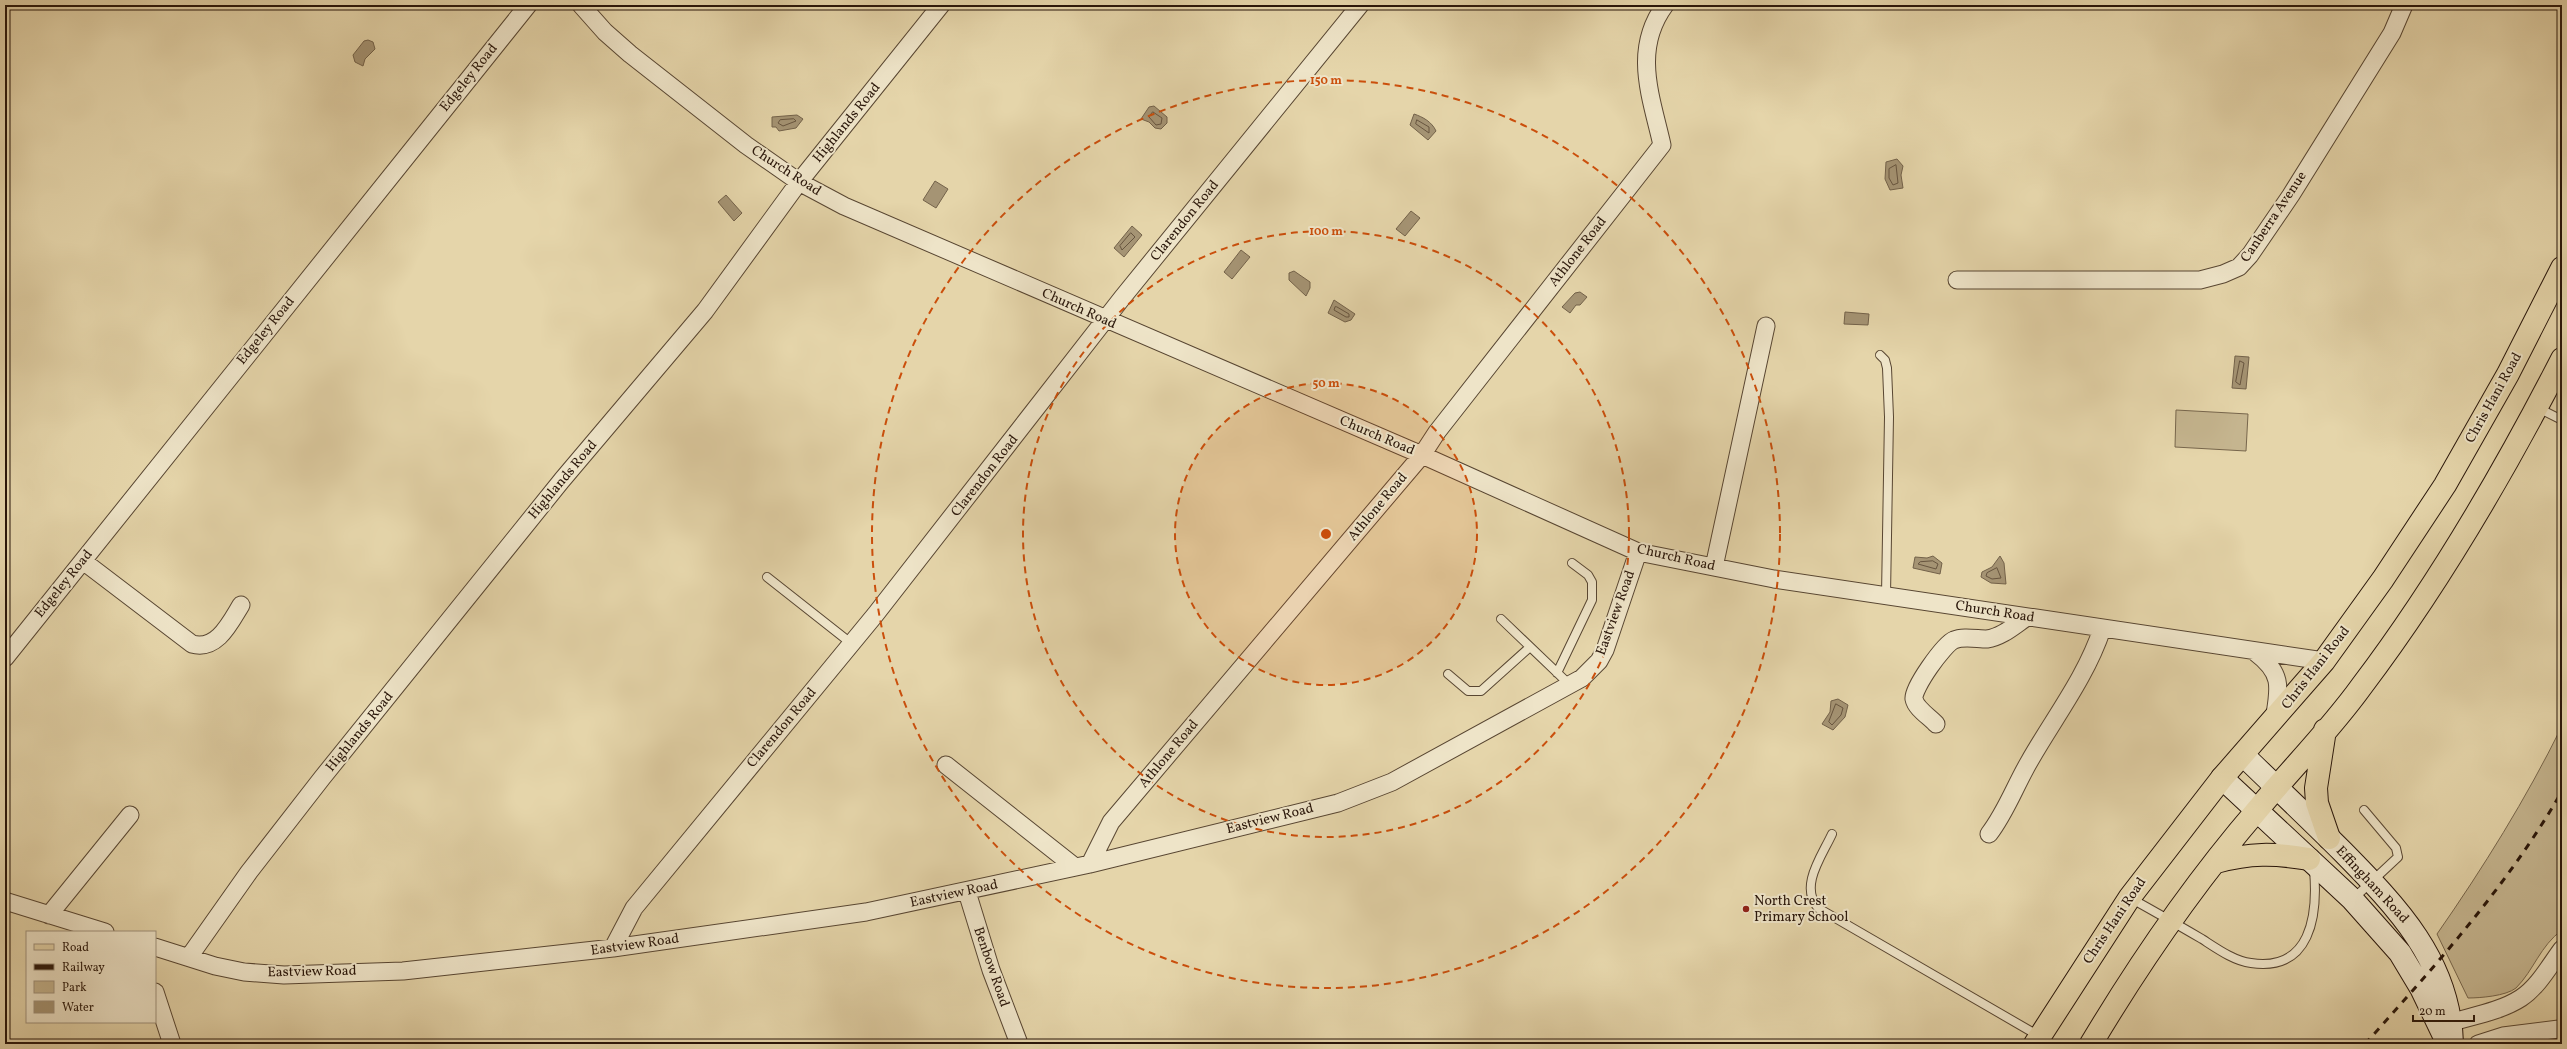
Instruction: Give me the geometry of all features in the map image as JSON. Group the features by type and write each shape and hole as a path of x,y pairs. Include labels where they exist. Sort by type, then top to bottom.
{"main road":[{"name":"Chris Hani Road","path":"2037,1040 2130,897 2222,778 2324,661 2445,485 2508,374 2562,268"},
{"path":"2091,1044 2116,1001 2216,862 2257,810 2360,689 2449,562 2514,452 2562,359"},
{"path":"2325,730 2316,788 2317,803 2329,838"},
{"path":"2216,862 2245,855 2266,854 2311,861"}],"street":[{"name":"Edgeley Road","path":"5,658 528,5"},
{"name":"Church Road","path":"582,5 604,32 746,145 799,182 844,206 1106,321 1422,456 1638,552 1774,579 2256,653 2324,661"},
{"name":"Highlands Road","path":"189,957 249,872 322,778 562,480 705,312 799,182 942,5"},
{"name":"Clarendon Road","path":"613,948 634,908 852,644 1106,321 1122,298 1360,5"},
{"name":"Athlone Road","path":"1082,865 1111,822 1422,456 1437,432 1662,145 1646,74 1645,55 1649,34 1665,5"},
{"name":"Canberra Avenue","path":"1957,280 2200,280 2223,274 2239,267 2264,236 2291,195 2392,33 2404,5"},
{"path":"1714,567 1766,326"},
{"name":"Eastview Road","path":"156,947 215,966 284,975 403,971 613,948 866,912 967,892 1345,800 1392,782 1571,686 1592,669 1605,650 1638,552"},
{"path":"83,561 192,644 203,645 220,638 241,605"},
{"path":"1936,724 1917,705 1914,696 1919,683 1946,646 1955,639 1987,639 2001,635 2027,617"},
{"path":"1989,834 1998,823 2027,764 2089,662 2102,629"},
{"path":"2256,653 2266,660 2278,678 2279,688 2274,720"},
{"name":"Effingham Road","path":"2243,755 2329,838 2406,919 2424,949 2440,981 2446,1031"},
{"path":"946,765 1082,865"},
{"name":"Effingham Road","path":"2222,778 2352,899 2400,954 2446,1031 2452,1044"},
{"path":"49,915 130,815"},
{"name":"Benbow Road","path":"967,892 991,970 1018,1041"},
{"path":"5,901 102,931"},
{"path":"2446,1031 2522,997 2543,976 2562,949"},
{"path":"156,995 172,1044"},
{"path":"2478,1044 2503,1036 2560,1029"}],"lane":[{"path":"1880,355 1885,360 1887,368 1889,417 1886,595"},
{"path":"2537,408 2562,420"},
{"path":"1557,673 1593,593 1588,575 1572,563"},
{"path":"767,577 852,644"},
{"path":"1500,619 1571,686"},
{"path":"1448,674 1468,691 1481,691 1530,647"},
{"path":"2352,899 2398,857 2396,848 2364,810"},
{"path":"1832,834 1810,883 1811,896 1818,908 2037,1040"},
{"path":"2130,897 2228,955 2250,963 2273,964 2283,960 2302,944 2311,928 2315,899 2311,861"}],"green space":[{"path":"2176,410 2248,414 2246,451 2175,447"},
{"path":"2562,726 2562,888 2560,892 2562,894 2562,930 2548,943 2528,974 2512,991 2500,995 2468,998 2437,934 2503,833 2534,780"}],"water":[{"path":"368,40 373,42 375,49 365,59 363,66 355,62 353,55 364,41"},
{"path":"1154,106 1167,117 1167,123 1161,129 1155,128 1149,122 1141,119 1149,107"},
{"path":"1414,114 1427,120 1436,131 1428,140 1410,125"},
{"path":"797,115 803,119 796,128 779,131 776,127 772,127 772,117"},
{"path":"1897,159 1903,166 1901,175 1903,188 1890,190 1885,179 1886,162"},
{"path":"935,181 948,189 936,208 923,200"},
{"path":"726,195 742,213 734,221 718,202"},
{"path":"1411,211 1420,218 1405,236 1396,229"},
{"path":"1132,226 1142,235 1124,257 1114,248"},
{"path":"1241,250 1250,257 1232,279 1224,272"},
{"path":"1294,271 1310,282 1310,288 1306,296 1289,280 1289,273"},
{"path":"1580,292 1587,297 1580,305 1576,305 1570,313 1562,307 1575,293"},
{"path":"1334,300 1355,314 1351,320 1345,322 1328,313"},
{"path":"1845,312 1869,314 1868,325 1844,324"},
{"path":"2235,356 2249,357 2246,389 2232,388"},
{"path":"1933,556 1942,563 1940,574 1913,568 1915,557 1927,558"},
{"path":"2000,556 2004,563 2006,584 1991,583 1981,577 1982,572 1992,567"},
{"path":"1838,699 1848,705 1845,717 1833,730 1822,724 1830,712 1831,701"}],"railway":[{"path":"2365,1044 2445,954 2495,891 2519,859 2562,791"}],"place":[{"name":"North Crest Primary School","path":"1746,909"}]}
